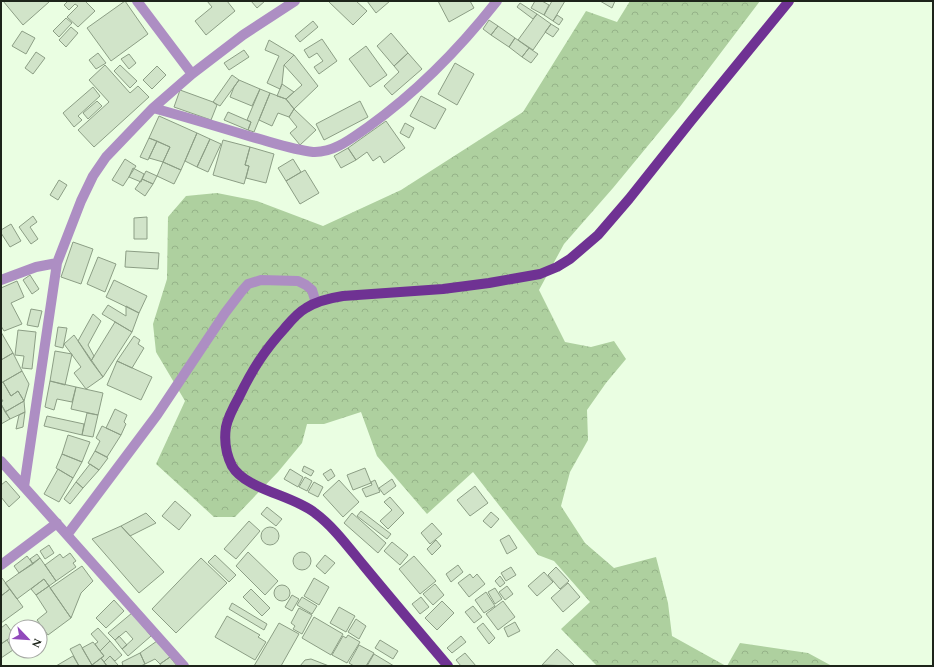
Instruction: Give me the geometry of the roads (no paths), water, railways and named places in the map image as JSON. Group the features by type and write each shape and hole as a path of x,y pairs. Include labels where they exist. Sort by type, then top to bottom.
{"main road":[{"path":"448,666 355,555 320,517 311,509 268,491 243,478 237,473 230,461 225,440 226,426 252,370 273,340 293,319 305,308 316,303 343,296 443,289 489,283 540,274 557,267 570,259 598,235 629,199 789,1"}],"street":[{"path":"137,1 192,74"},
{"path":"24,487 57,263 81,201 93,176 106,157 153,108 192,74 242,35 295,1"},
{"path":"153,108 274,143 301,149 319,151 336,147 347,142 390,112 409,96 452,53 497,1"},
{"path":"1,280 36,267 57,263"},
{"path":"67,535 158,415 225,313 248,284 261,280 298,282 306,285 312,290 316,303"},
{"path":"1,461 184,666"},
{"path":"1,565 57,523"}]}
